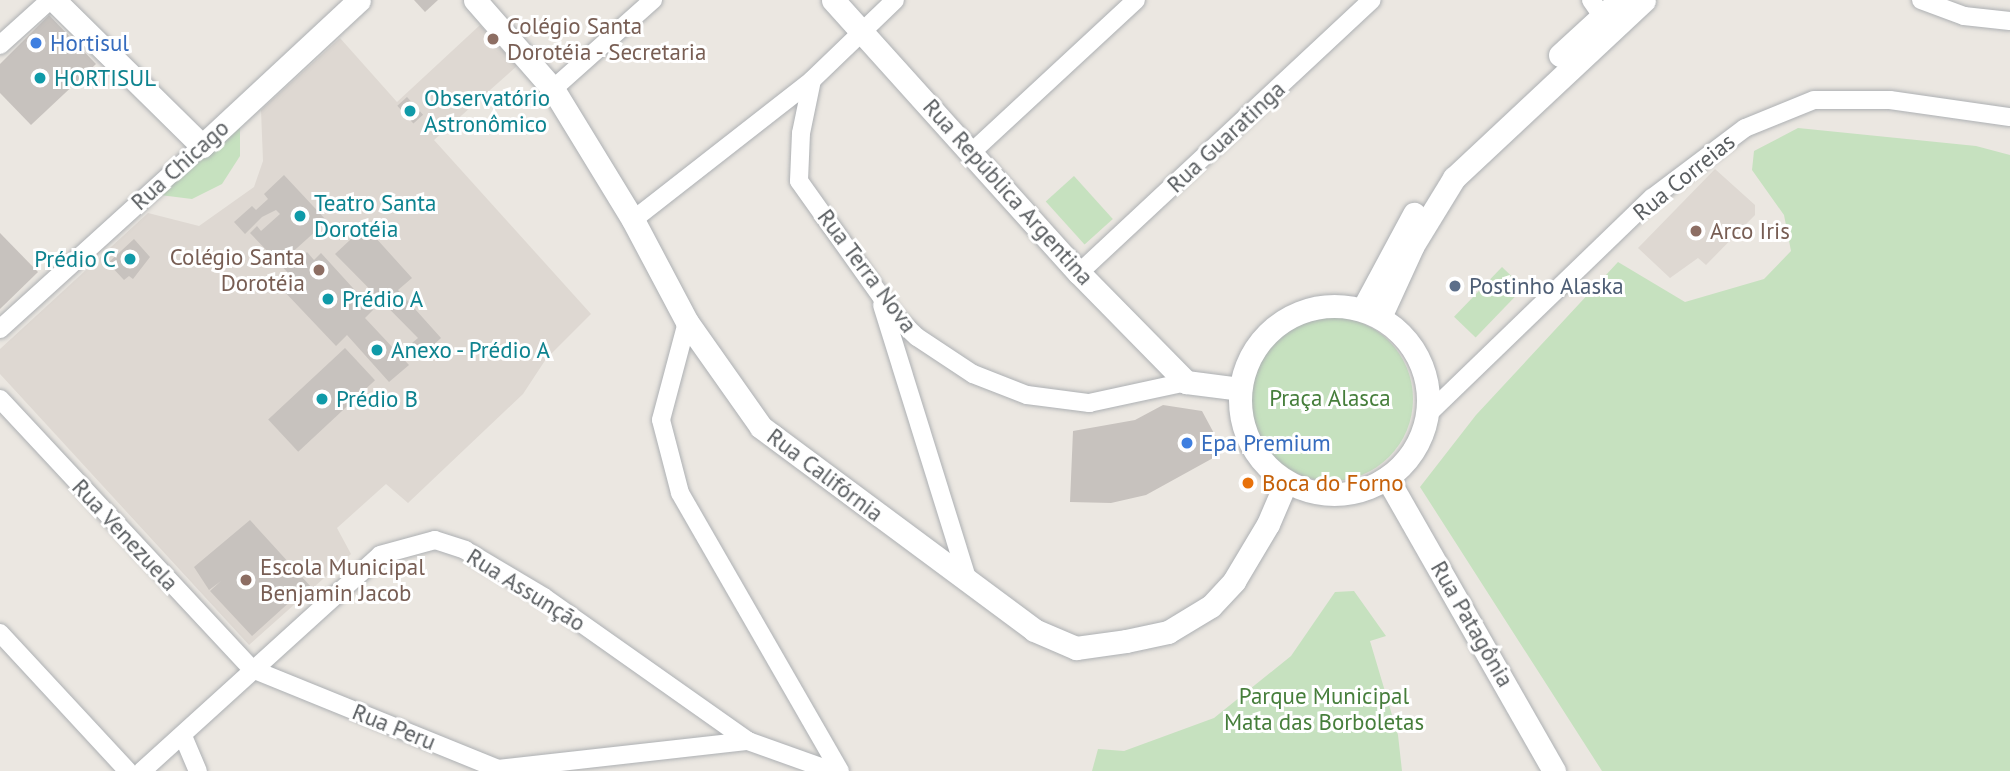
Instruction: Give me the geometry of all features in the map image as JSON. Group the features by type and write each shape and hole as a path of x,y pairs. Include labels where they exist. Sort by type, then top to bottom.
{"street":[{"path":"0,45 52,0 202,146"},
{"name":"Rua Chicago","path":"0,329 359,0"},
{"name":"Rua Califórnia","path":"475,0 553,89 633,220 687,322 761,427 1034,630 1076,648 1168,632 1211,606 1234,581 1268,524 1286,482"},
{"path":"553,89 653,0"},
{"name":"Rua República Argentina","path":"833,0 973,151 1079,273 1186,382"},
{"path":"633,220 812,80 895,0"},
{"path":"973,151 1136,0"},
{"name":"Rua Guaratinga","path":"1079,273 1372,0"},
{"path":"1371,313 1393,248 1445,171 1597,8 1620,0"},
{"path":"1371,313 1454,178 1644,0"},
{"path":"1920,0 1964,16 2010,21"},
{"name":"Rua Terra Nova","path":"812,80 801,133 799,181 876,290 909,330 943,357 1027,395 1089,403 1186,382 1240,389"},
{"name":"Rua Correias","path":"1427,415 1652,198 1745,128 1814,100 1890,100 2010,117"},
{"path":"876,290 969,572 967,578"},
{"path":"1336,305 1371,313 1412,345 1423,367 1427,415 1413,450 1387,478 1363,490 1337,494 1310,492 1286,482 1271,471 1249,442 1241,416 1240,389 1248,362 1262,338 1283,320 1308,309 1336,305"},
{"path":"687,322 662,420 680,493 840,771"},
{"name":"Rua Venezuela","path":"0,399 252,669"},
{"name":"Rua Patagônia","path":"1387,478 1554,771"},
{"name":"Rua Assunção","path":"142,771 380,555 435,540 465,550 534,591 748,741 832,771"},
{"path":"0,633 128,771"},
{"name":"Rua Peru","path":"252,669 498,770 748,741"},
{"path":"183,736 198,771"}],"shaded area":[{"name":"Colégio Santa Dorotéia","path":"480,25 517,66 434,140 591,314 546,359 523,394 408,503 386,484 337,528 351,554 249,645 0,374 0,349 148,213 199,226 254,187 263,161 261,110 340,38 397,102"},
{"name":"Arco Iris","path":"1715,169 1755,205 1755,215 1706,265 1698,258 1670,278 1638,248"}],"green space":[{"path":"240,122 240,156 222,184 192,199 160,195"},
{"path":"1798,128 1976,146 2010,155 2010,771 1602,771 1420,487 1476,415 1618,262 1685,302 1764,279 1791,251 1784,215 1752,170 1754,151"},
{"path":"1074,176 1113,219 1085,245 1046,201"},
{"path":"1502,267 1524,288 1476,337 1454,317"},
{"name":"Praça Alasca","path":"1331,317 1362,324 1389,341 1406,368 1413,399 1406,430 1389,457 1362,474 1331,481 1300,474 1273,457 1256,430 1249,399 1256,368 1273,341 1300,324"},
{"name":"Parque Municipal Mata das Borboletas","path":"1354,591 1386,636 1370,641 1398,735 1402,771 1092,771 1098,749 1124,751 1214,718 1291,656 1335,592"}],"building":[{"path":"414,0 438,0 425,12"},
{"name":"HORTISUL","path":"49,15 96,64 31,125 0,93 0,64"},
{"name":"Observatório Astronômico","path":"407,97 423,115 413,124 397,106"},
{"path":"284,175 327,221 287,257 288,264 292,268 307,252 314,260 321,253 373,310 365,318 409,365 389,382 347,335 336,346 282,289 293,278 250,233 257,226 261,231 280,214 276,210 262,217 245,234 234,222 252,206 256,210 268,199 264,194"},
{"path":"365,226 412,278 398,290 441,338 417,360 406,348 418,338 335,254"},
{"path":"0,233 38,272 0,309"},
{"name":"Prédio C","path":"134,239 150,257 133,279 129,276 124,280 108,263"},
{"name":"Prédio B","path":"345,348 375,380 298,452 268,420"},
{"path":"1163,405 1202,411 1224,452 1146,495 1111,503 1070,502 1073,431 1135,420"},
{"name":"Escola Municipal Benjamin Jacob","path":"250,520 312,588 296,603 293,599 252,636 210,591 221,581 209,590 194,567"}],"place":[{"name":"Colégio Santa Dorotéia - Secretaria","path":"493,39"},
{"name":"Hortisul","path":"36,43"},
{"name":"HORTISUL","path":"40,78"},
{"name":"Observatório Astronômico","path":"410,111"},
{"name":"Teatro Santa Dorotéia","path":"300,216"},
{"name":"Arco Iris","path":"1696,231"},
{"name":"Prédio C","path":"130,259"},
{"name":"Colégio Santa Dorotéia","path":"319,270"},
{"name":"Postinho Alaska","path":"1455,286"},
{"name":"Prédio A","path":"328,299"},
{"name":"Anexo - Prédio A","path":"377,350"},
{"name":"Prédio B","path":"322,399"},
{"name":"Epa Premium","path":"1187,443"},
{"name":"Boca do Forno","path":"1248,483"},
{"name":"Escola Municipal Benjamin Jacob","path":"246,580"}]}
